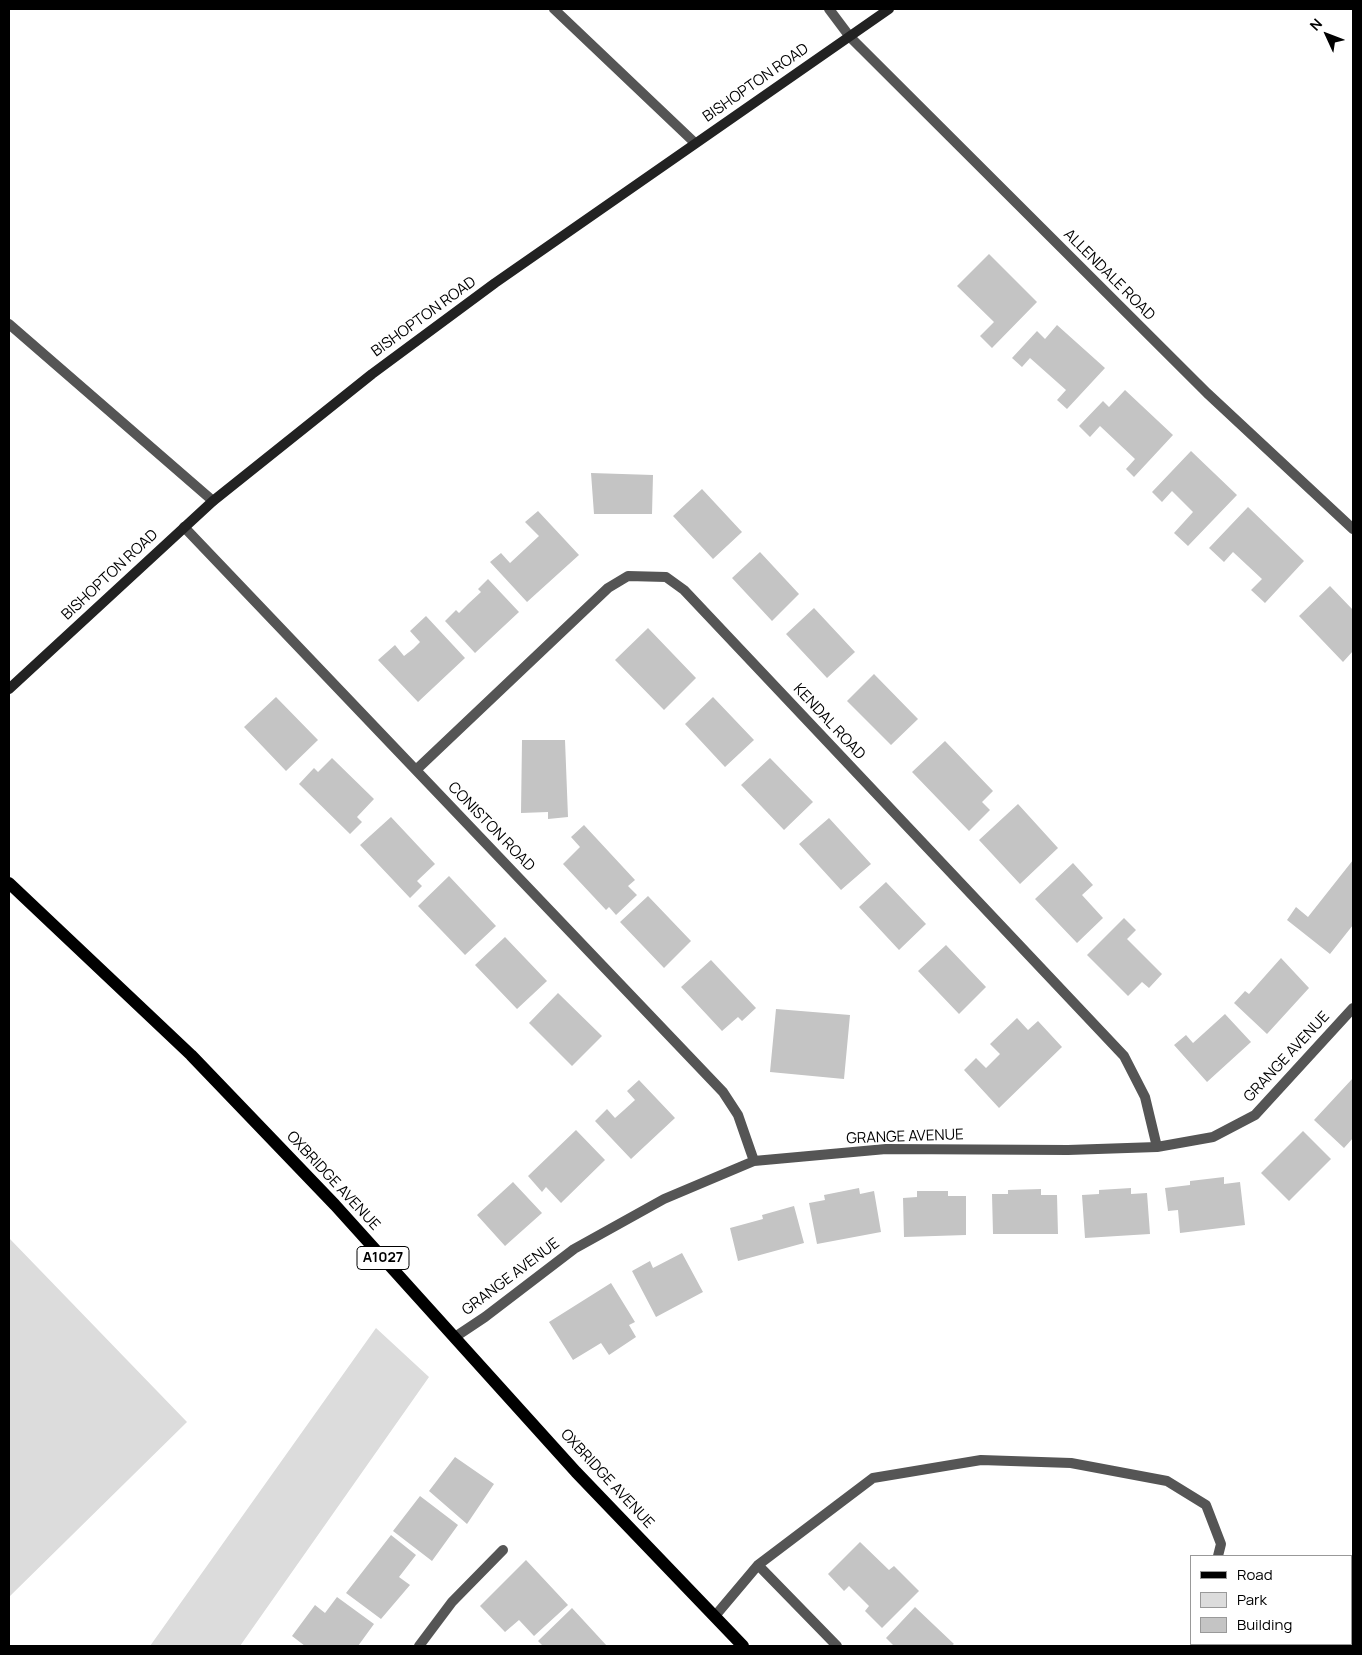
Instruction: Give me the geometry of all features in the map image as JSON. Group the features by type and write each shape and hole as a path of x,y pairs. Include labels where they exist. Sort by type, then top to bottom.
{"main road":[{"name":"OXBRIDGE AVENUE","path":"9,883 191,1055 335,1205 576,1472 743,1646"}],"street":[{"path":"554,9 695,143"},
{"name":"ALLENDALE ROAD","path":"829,9 850,36 1207,394 1353,529"},
{"name":"BISHOPTON ROAD","path":"9,689 184,527 372,374 495,283 888,9"},
{"path":"9,324 213,502"},
{"name":"CONISTON ROAD","path":"184,527 724,1092 738,1115 754,1161"},
{"name":"KENDAL ROAD","path":"416,770 608,588 628,576 666,577 691,597 1124,1056 1145,1097 1157,1147"},
{"name":"GRANGE AVENUE","path":"455,1337 486,1317 574,1249 664,1199 754,1161 886,1150 1068,1150 1157,1147 1213,1136 1255,1115 1353,1008"},
{"path":"715,1616 758,1565 873,1478 981,1460 1071,1463 1167,1481 1206,1505 1220,1544 1218,1555"},
{"path":"419,1646 452,1602 503,1550"},
{"path":"758,1565 838,1646"}],"green space":[{"path":"9,1238 187,1422 9,1597"},
{"path":"376,1328 429,1377 240,1646 150,1646"}],"building":[{"path":"989,254 1037,302 992,348 980,336 994,322 957,286"},
{"path":"1057,325 1105,368 1067,409 1057,400 1066,390 1030,358 1022,367 1012,358 1037,331 1045,339"},
{"path":"1125,390 1173,435 1134,477 1126,469 1135,459 1100,426 1090,437 1079,426 1103,401 1109,407"},
{"path":"1191,451 1237,495 1188,546 1174,533 1193,512 1172,491 1162,502 1152,492"},
{"path":"591,473 653,475 652,514 594,514"},
{"path":"702,489 742,532 713,559 673,516"},
{"path":"1248,507 1304,561 1265,603 1251,590 1262,579 1233,552 1224,562 1209,548"},
{"path":"538,511 579,555 527,602 490,562 501,553 510,563 539,536 525,522"},
{"path":"760,552 799,594 772,621 732,578"},
{"path":"488,579 519,612 475,653 445,621 456,610 459,613 481,592 478,589"},
{"path":"1330,586 1353,610 1353,651 1343,662 1299,616"},
{"path":"814,608 855,652 827,678 786,634"},
{"path":"426,616 465,658 418,702 378,660 395,645 404,656 413,649 420,642 410,631"},
{"path":"648,628 696,678 664,710 615,660"},
{"path":"874,674 918,719 891,745 847,701"},
{"path":"276,697 318,740 286,771 244,727"},
{"path":"713,697 754,740 725,767 685,724"},
{"path":"522,740 565,740 568,817 548,819 548,812 521,813"},
{"path":"945,741 993,791 982,802 990,810 969,831 912,772"},
{"path":"332,758 374,799 357,817 362,822 350,834 299,784 314,768 318,772"},
{"path":"770,758 813,802 784,830 741,785"},
{"path":"1018,804 1058,848 1020,884 979,840"},
{"path":"391,817 435,864 417,881 422,886 410,898 360,845"},
{"path":"829,818 871,864 841,890 799,844"},
{"path":"584,825 635,880 628,886 637,895 616,915 609,907 606,910 563,864 580,847 571,837"},
{"path":"1353,860 1353,925 1330,954 1287,920 1296,907 1308,917"},
{"path":"1073,863 1093,885 1082,895 1103,918 1077,943 1035,899"},
{"path":"449,876 496,926 465,955 418,906"},
{"path":"886,882 926,924 899,950 859,907"},
{"path":"648,896 691,941 664,968 620,922"},
{"path":"1124,918 1136,930 1127,939 1162,974 1149,988 1142,982 1128,996 1087,955"},
{"path":"505,937 547,981 517,1009 475,965"},
{"path":"946,945 986,987 959,1014 918,971"},
{"path":"1281,958 1309,988 1267,1034 1234,1003 1245,991 1249,994"},
{"path":"711,960 756,1008 742,1021 738,1017 722,1031 681,987"},
{"path":"558,993 602,1036 572,1066 529,1023"},
{"path":"776,1009 850,1015 844,1079 770,1072"},
{"path":"1225,1014 1251,1042 1207,1082 1174,1045 1186,1035 1193,1043"},
{"path":"1017,1018 1028,1030 1038,1021 1062,1047 999,1108 964,1070 976,1058 986,1068 1000,1054 990,1044"},
{"path":"1353,1078 1353,1138 1344,1148 1314,1120"},
{"path":"639,1080 675,1118 631,1159 595,1121 607,1109 615,1118 635,1100 627,1091"},
{"path":"576,1130 605,1160 561,1203 546,1187 542,1192 528,1176"},
{"path":"1303,1131 1331,1159 1289,1201 1261,1173"},
{"path":"1224,1177 1224,1184 1240,1182 1245,1225 1180,1233 1178,1210 1168,1211 1165,1188 1190,1185 1190,1181"},
{"path":"513,1182 542,1213 505,1246 477,1215"},
{"path":"859,1188 860,1194 874,1191 881,1232 817,1244 809,1203 825,1200 824,1195"},
{"path":"1131,1188 1131,1194 1147,1193 1150,1234 1085,1238 1082,1195 1099,1194 1099,1190"},
{"path":"1041,1189 1041,1195 1057,1195 1058,1234 993,1234 992,1194 1008,1194 1008,1190"},
{"path":"917,1191 948,1191 948,1196 966,1196 966,1235 904,1237 903,1198 917,1197"},
{"path":"794,1206 804,1243 738,1261 730,1228 763,1219 762,1215"},
{"path":"682,1253 703,1292 656,1317 632,1271 650,1261 653,1268"},
{"path":"611,1283 635,1322 629,1325 636,1337 609,1355 601,1343 573,1360 549,1322"},
{"path":"455,1457 494,1484 467,1524 429,1491"},
{"path":"420,1496 458,1525 432,1561 393,1531"},
{"path":"391,1535 416,1555 399,1577 410,1585 381,1619 346,1593"},
{"path":"860,1542 889,1570 894,1566 919,1591 882,1628 865,1611 869,1606 849,1586 844,1591 828,1574"},
{"path":"526,1560 568,1605 534,1636 519,1620 505,1632 480,1606"},
{"path":"337,1597 374,1624 358,1646 305,1646 292,1636 315,1605 325,1613"},
{"path":"915,1607 954,1644 951,1646 894,1646 886,1638"},
{"path":"572,1608 607,1646 543,1646 538,1641"}]}
